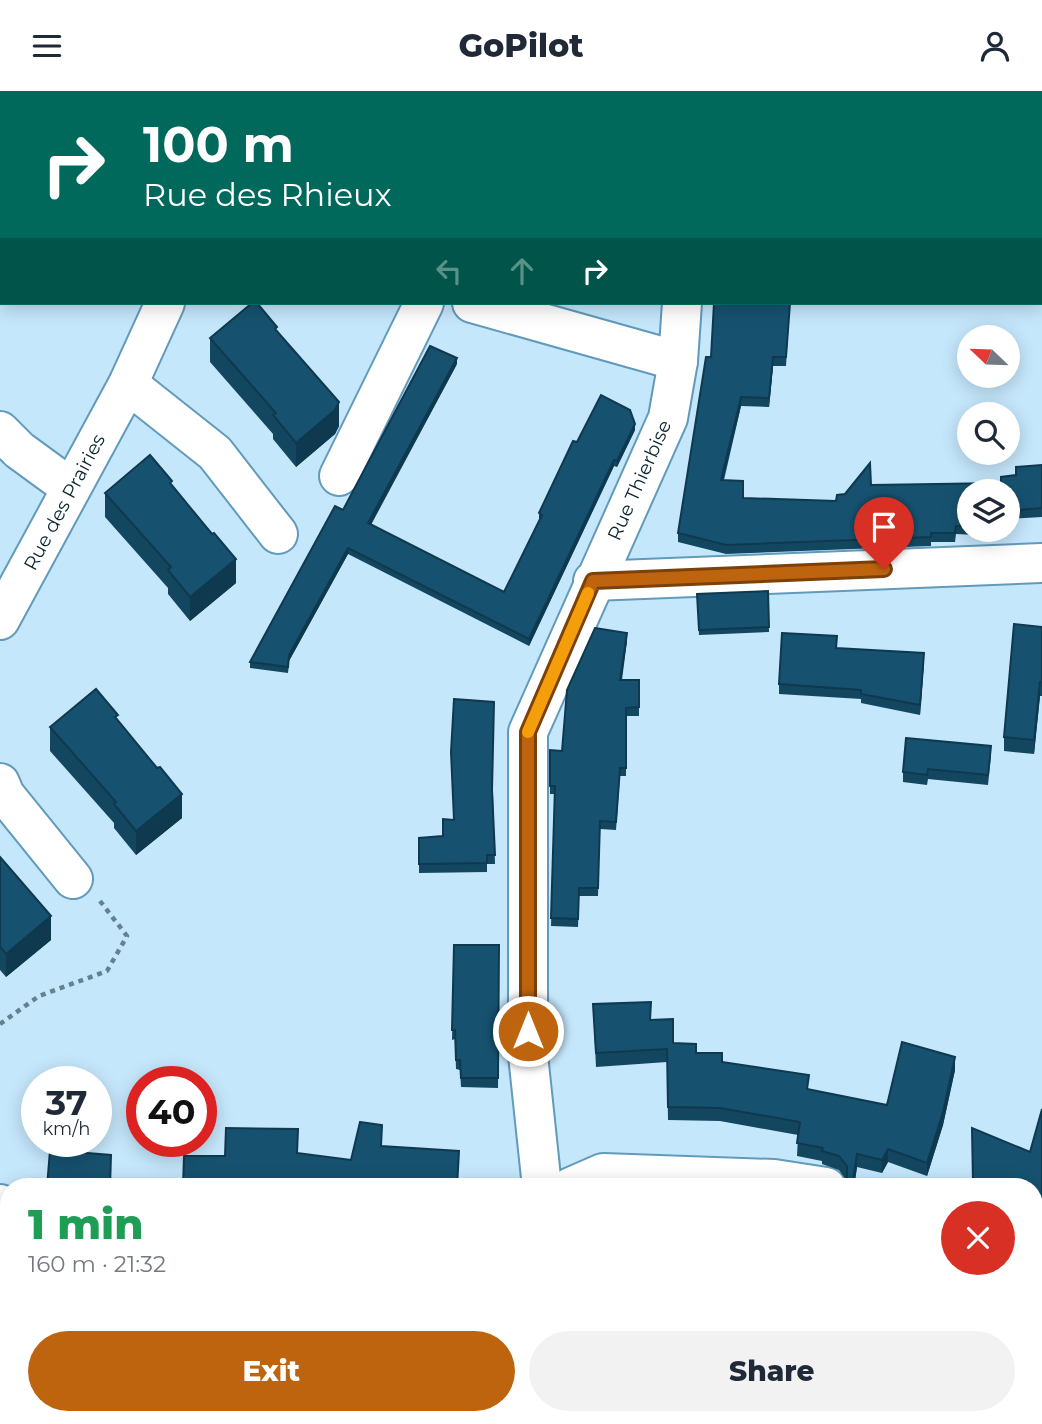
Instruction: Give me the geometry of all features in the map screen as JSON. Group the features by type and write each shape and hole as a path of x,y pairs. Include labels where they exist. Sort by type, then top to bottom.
{"street":[{"name":"Rue des Prairies","path":"0,620 128,384 164,305"},
{"path":"339,476 423,305"},
{"path":"479,305 678,361"},
{"name":"Rue Thierbise","path":"541,1178 528,1055 528,732 593,581 668,418 678,361 682,305"},
{"path":"128,384 215,453 278,534"},
{"path":"0,431 19,450 71,488"},
{"path":"593,581 1042,563"},
{"path":"0,783 5,795 73,879"},
{"path":"592,1178 603,1173 746,1178"}],"path":[{"path":"0,1024 40,996 107,971 127,936 107,906 73,879"}],"building":[{"path":"250,305 259,305 277,327 275,329 339,402 335,410 296,443 273,415 276,413 210,338"},
{"path":"714,305 790,305 786,357 773,357 769,398 741,397 721,480 743,481 743,498 836,501 837,495 845,494 870,463 871,485 957,484 955,533 931,533 931,537 726,545 678,533 706,357 711,357"},
{"path":"430,346 457,358 368,523 504,592 542,515 539,513 573,441 577,442 601,395 630,410 635,424 617,461 614,460 529,639 348,548 289,655 288,667 250,662 335,506 343,510"},
{"path":"150,455 212,534 214,533 236,559 190,597 168,570 171,567 105,493"},
{"path":"1042,465 1042,508 1020,510 1020,479 1001,477 1016,475 1016,467"},
{"path":"768,591 769,627 699,630 697,594"},
{"path":"1014,624 1042,627 1042,682 1034,740 1004,737"},
{"path":"595,628 627,633 620,680 639,680 639,707 626,708 626,768 620,768 616,822 600,821 598,888 579,888 578,919 551,918 555,786 550,786 550,750 562,751 567,690"},
{"path":"782,633 837,636 836,648 924,653 920,705 861,694 861,690 779,684"},
{"path":"96,689 118,715 115,717 182,794 136,831 114,804 116,802 50,727"},
{"path":"454,699 494,702 492,790 495,855 487,855 487,863 419,864 419,838 443,836 443,819 454,820 451,752"},
{"path":"906,738 991,746 988,775 928,769 927,775 903,772"},
{"path":"0,857 51,916 6,954 0,946"},
{"path":"454,945 499,945 498,1078 461,1078 460,1060 456,1060 455,1030 452,1030"},
{"path":"651,1002 650,1020 673,1019 673,1043 696,1044 696,1053 722,1053 722,1062 809,1075 807,1089 887,1105 902,1042 955,1057 943,1112 927,1163 888,1149 882,1160 857,1154 853,1178 847,1178 847,1166 839,1156 822,1151 823,1148 797,1143 800,1122 720,1108 668,1107 667,1049 596,1053 593,1004"},
{"path":"1042,1109 1042,1178 973,1178 972,1128 1030,1152"},
{"path":"360,1122 382,1125 381,1146 459,1151 458,1178 183,1178 184,1157 225,1156 226,1128 298,1129 297,1153 351,1160"},
{"path":"49,1157 111,1157 110,1178 48,1178"}],"slow traffic":[{"path":"528,732 588,593"}],"route":[{"path":"528,1031 528,732 593,581 884,569"}]}
